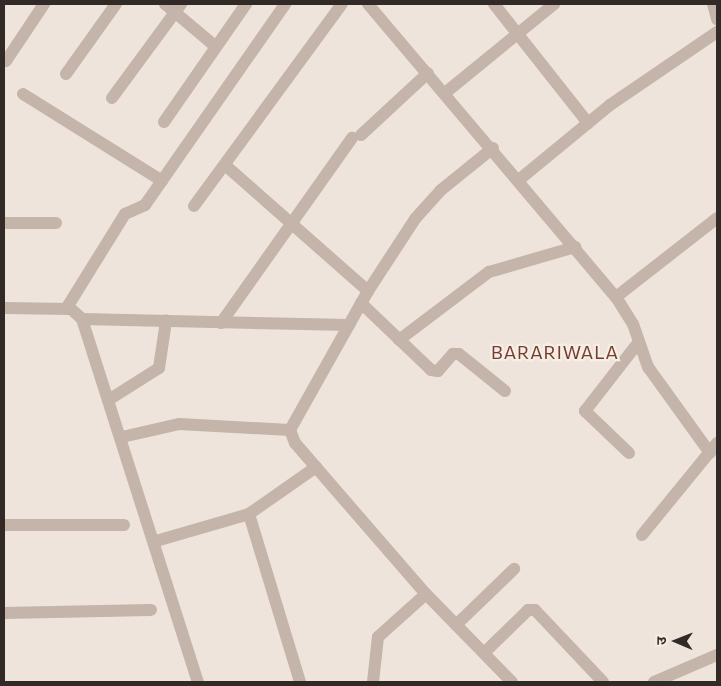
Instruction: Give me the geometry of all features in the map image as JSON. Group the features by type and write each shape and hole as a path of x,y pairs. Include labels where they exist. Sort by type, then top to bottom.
{"street":[{"path":"6,61 44,4"},
{"path":"66,74 116,4"},
{"path":"164,122 246,4"},
{"path":"66,309 125,214 145,205 285,4"},
{"path":"194,206 342,4"},
{"path":"368,4 520,179 616,297 634,324 638,343 648,367 714,448 642,534"},
{"path":"494,4 519,32 588,123"},
{"path":"445,93 554,4"},
{"path":"713,4 717,19"},
{"path":"112,98 173,6 215,46"},
{"path":"520,179 588,123 717,32"},
{"path":"221,323 291,220 356,137 428,73"},
{"path":"23,94 162,181"},
{"path":"290,430 368,291 427,204 492,148"},
{"path":"225,165 291,220 368,291"},
{"path":"616,297 717,218"},
{"path":"4,223 56,223"},
{"path":"399,340 489,272 576,247"},
{"path":"361,303 431,370 438,371 453,354 459,354 505,391"},
{"path":"4,308 66,309 82,319 349,325"},
{"path":"82,319 156,541 198,682"},
{"path":"110,399 159,368 166,321"},
{"path":"629,452 590,420 585,411 638,343"},
{"path":"122,437 179,424 290,430"},
{"path":"290,430 316,467 426,594 512,682"},
{"path":"156,541 249,514 316,467"},
{"path":"249,514 300,682"},
{"path":"4,526 124,525"},
{"path":"456,625 514,569"},
{"path":"373,682 378,637 426,594"},
{"path":"4,613 151,610"},
{"path":"484,654 528,610 535,610 602,682"},
{"path":"654,682 717,655"}],"district":[{"name":"BARARIWALA","path":"555,352"}]}
